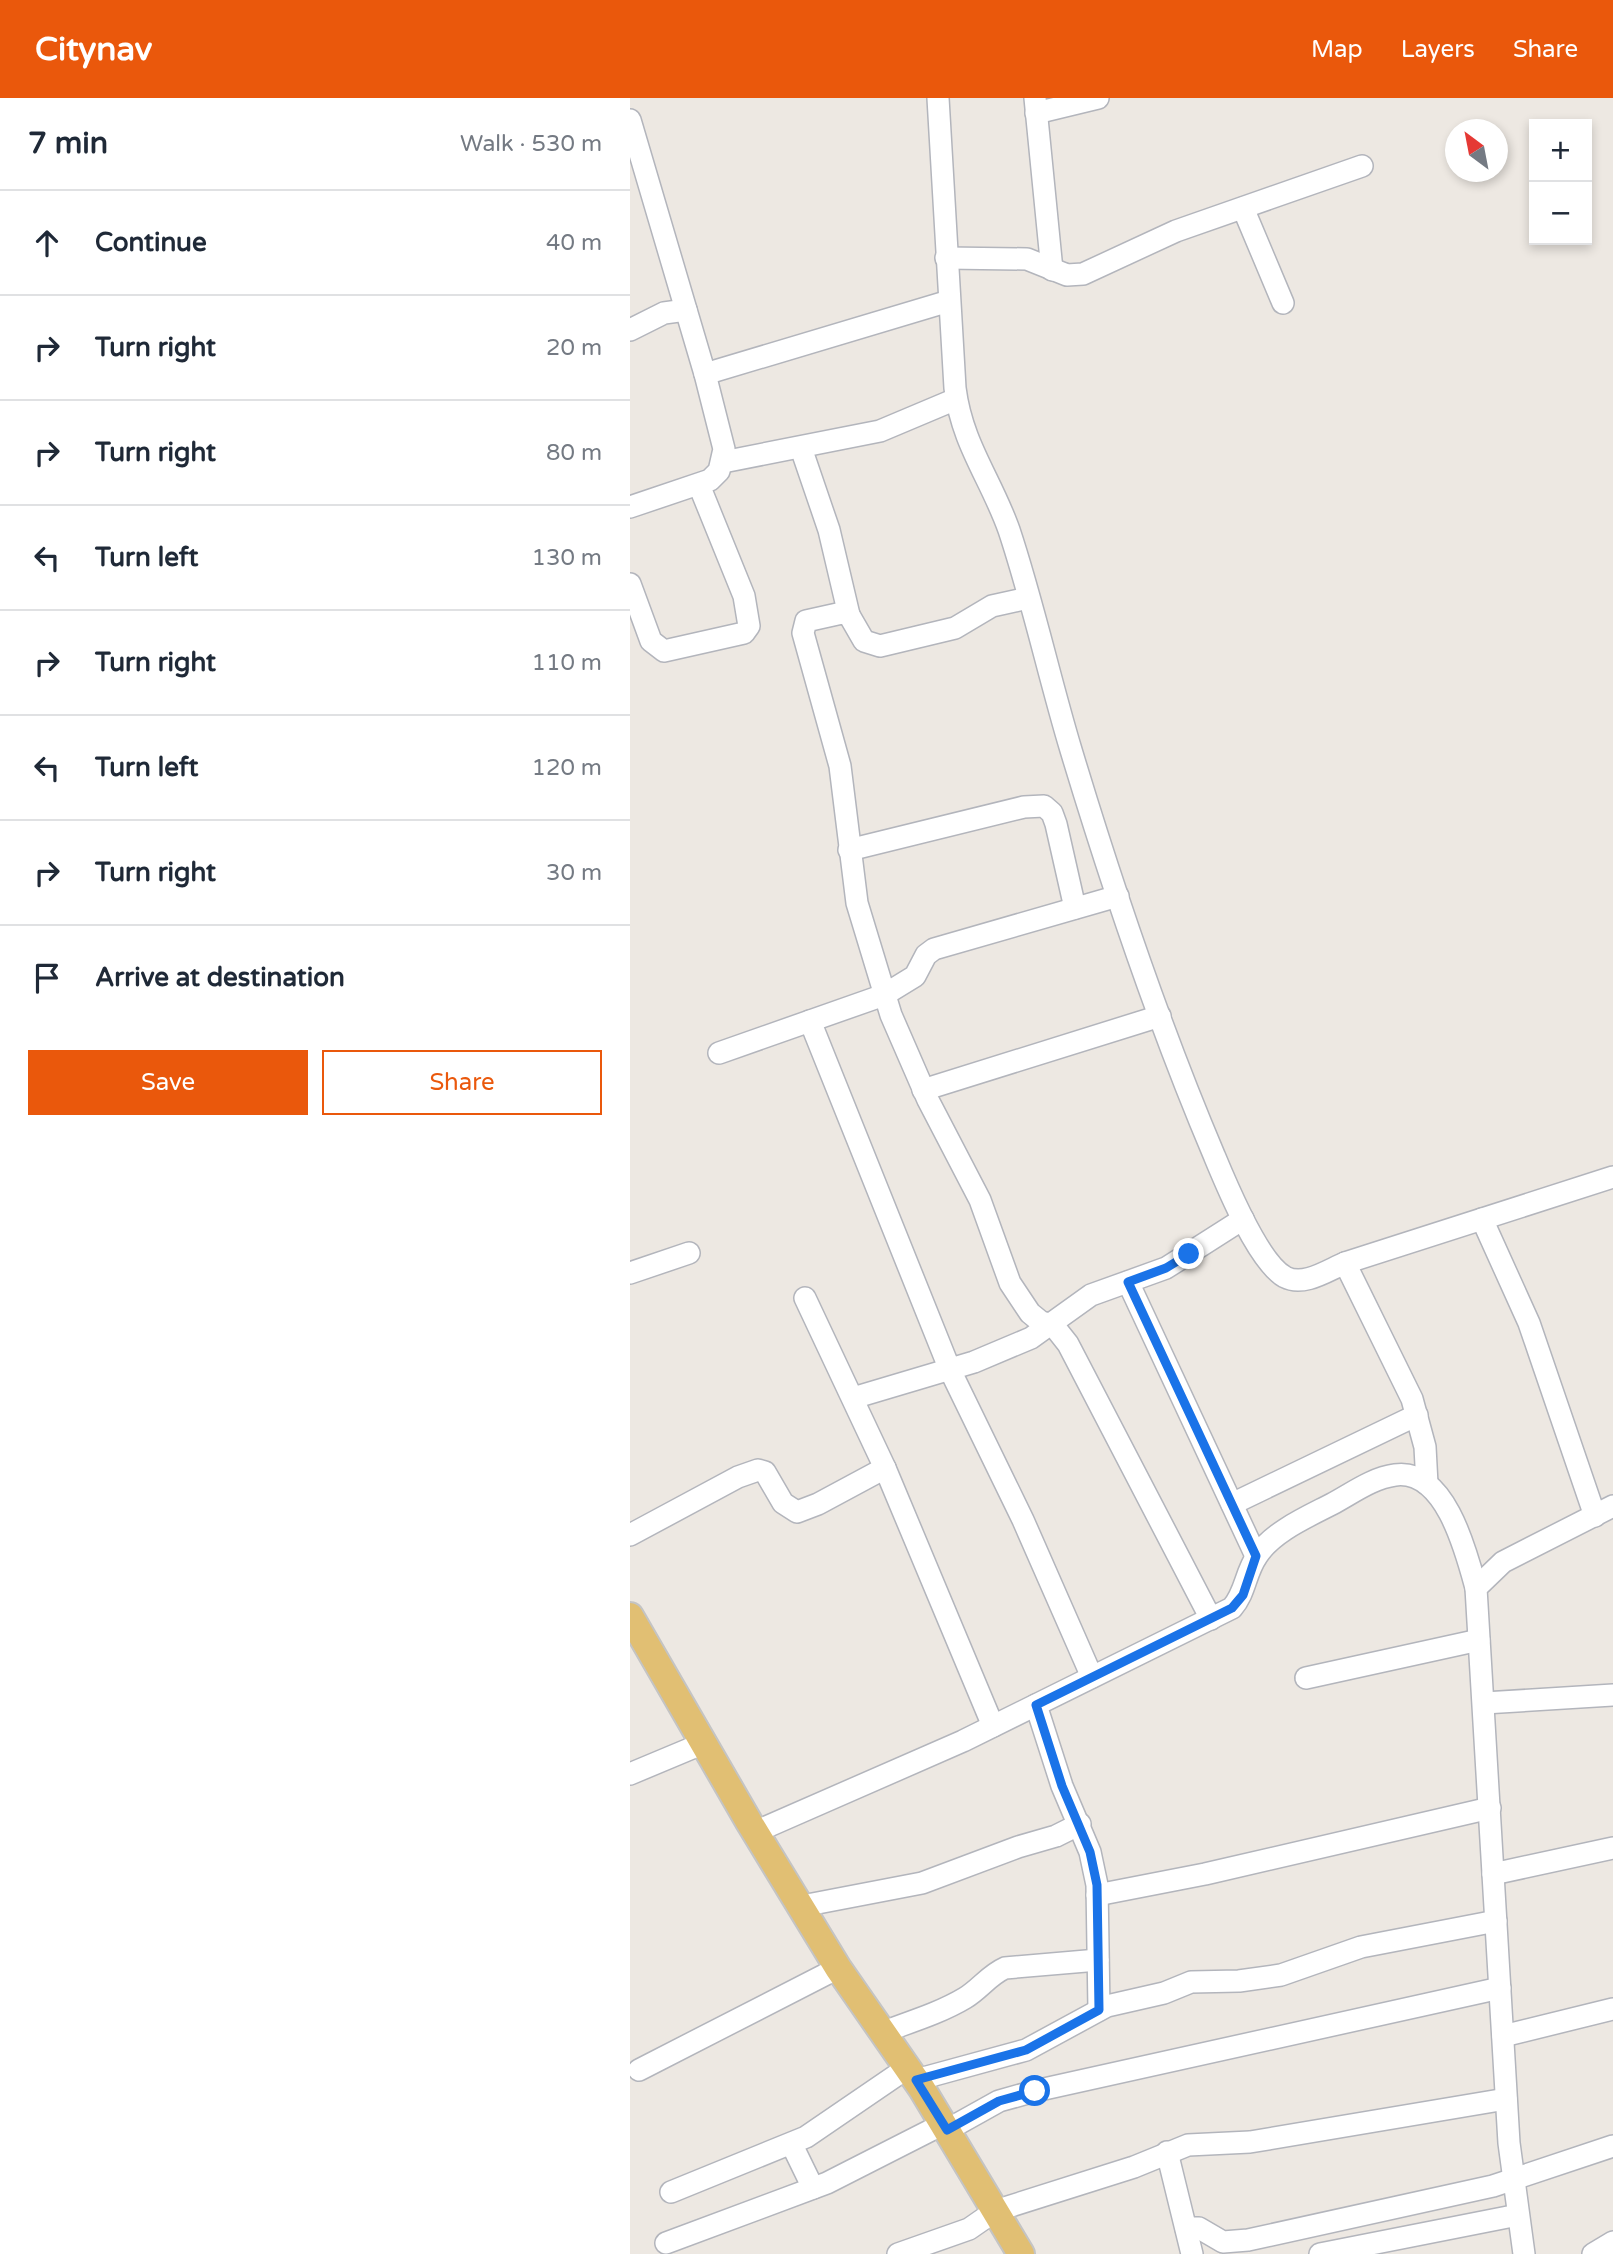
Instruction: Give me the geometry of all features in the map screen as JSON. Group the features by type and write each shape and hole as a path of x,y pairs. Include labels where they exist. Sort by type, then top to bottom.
{"main road":[{"path":"630,1616 755,1832 838,1968 945,2127 1021,2254"}],"street":[{"path":"938,98 956,399 963,432 1010,532 1071,750 1160,1016 1204,1133 1244,1219 1275,1269 1296,1281 1311,1278 1345,1263 1613,1177"},
{"path":"1052,270 1035,105 1098,98"},
{"path":"630,120 705,374 724,449 723,462 710,480 630,507"},
{"path":"946,258 1027,259 1067,275 1083,274 1160,237 1362,166"},
{"path":"1243,208 1283,303"},
{"path":"705,374 949,301"},
{"path":"630,330 655,317 686,310"},
{"path":"723,462 880,431 956,399"},
{"path":"801,448 829,530 849,615 864,641 880,646 955,628 992,606 1028,598"},
{"path":"630,584 651,641 664,651 744,633 750,626 744,596 699,485"},
{"path":"849,615 824,615 806,621 803,627 840,766 857,903 884,995 923,1090 980,1200 1010,1283 1030,1312 1041,1322 1053,1325 1068,1344 1211,1619"},
{"path":"849,850 1024,807 1044,806 1052,813 1056,824 1075,908"},
{"path":"719,1053 884,995 915,976 926,955 934,949 1118,896"},
{"path":"923,1090 1160,1016"},
{"path":"810,1021 950,1370 1017,1509 1092,1677"},
{"path":"853,1398 994,1355 1053,1325 1097,1291 1166,1268 1244,1219"},
{"path":"1475,1588 1503,1562 1604,1511 1529,1323 1482,1219"},
{"path":"630,1273 690,1253"},
{"path":"1345,1263 1417,1415 1425,1447 1427,1484"},
{"path":"1128,1282 1256,1556"},
{"path":"805,1298 885,1468 993,1726"},
{"path":"1232,1504 1417,1415"},
{"path":"630,1535 729,1482 758,1470 765,1472 783,1503 797,1512 818,1504 885,1468"},
{"path":"755,1832 993,1726 1232,1608 1243,1595 1256,1556 1270,1540 1378,1480 1410,1476 1427,1484 1437,1494 1459,1534 1475,1588 1506,2099 1513,2180 1524,2254"},
{"path":"1306,1678 1479,1640"},
{"path":"1484,1703 1613,1695"},
{"path":"1036,1705 1062,1786 1090,1852 1097,1895 1099,2010"},
{"path":"630,1774 704,1743"},
{"path":"1097,1895 1205,1874 1490,1808"},
{"path":"802,1906 922,1883 1018,1847 1056,1836 1080,1824"},
{"path":"1493,1874 1613,1848"},
{"path":"671,2192 792,2145 911,2074 1026,2050 1099,2010 1191,1982 1239,1981 1281,1975 1361,1947 1496,1921"},
{"path":"883,2032 948,2007 973,1993 993,1974 1005,1968 1098,1960"},
{"path":"639,2070 838,1968"},
{"path":"666,2243 813,2188 999,2101 1500,1988"},
{"path":"1503,2036 1613,2010"},
{"path":"898,2254 969,2229 995,2211 1134,2167 1188,2145 1250,2142 1506,2099"},
{"path":"792,2145 813,2188"},
{"path":"1186,2228 1199,2228 1223,2242 1240,2241 1513,2180 1613,2146"},
{"path":"1167,2152 1192,2254"},
{"path":"1320,2254 1518,2215"},
{"path":"1593,2254 1613,2242"}],"route":[{"path":"1035,2091 999,2101 947,2130 916,2080 1026,2050 1099,2010 1097,1885 1086,1837 1062,1786 1036,1705 1232,1608 1243,1595 1256,1556 1128,1282 1166,1268 1189,1254"}]}
